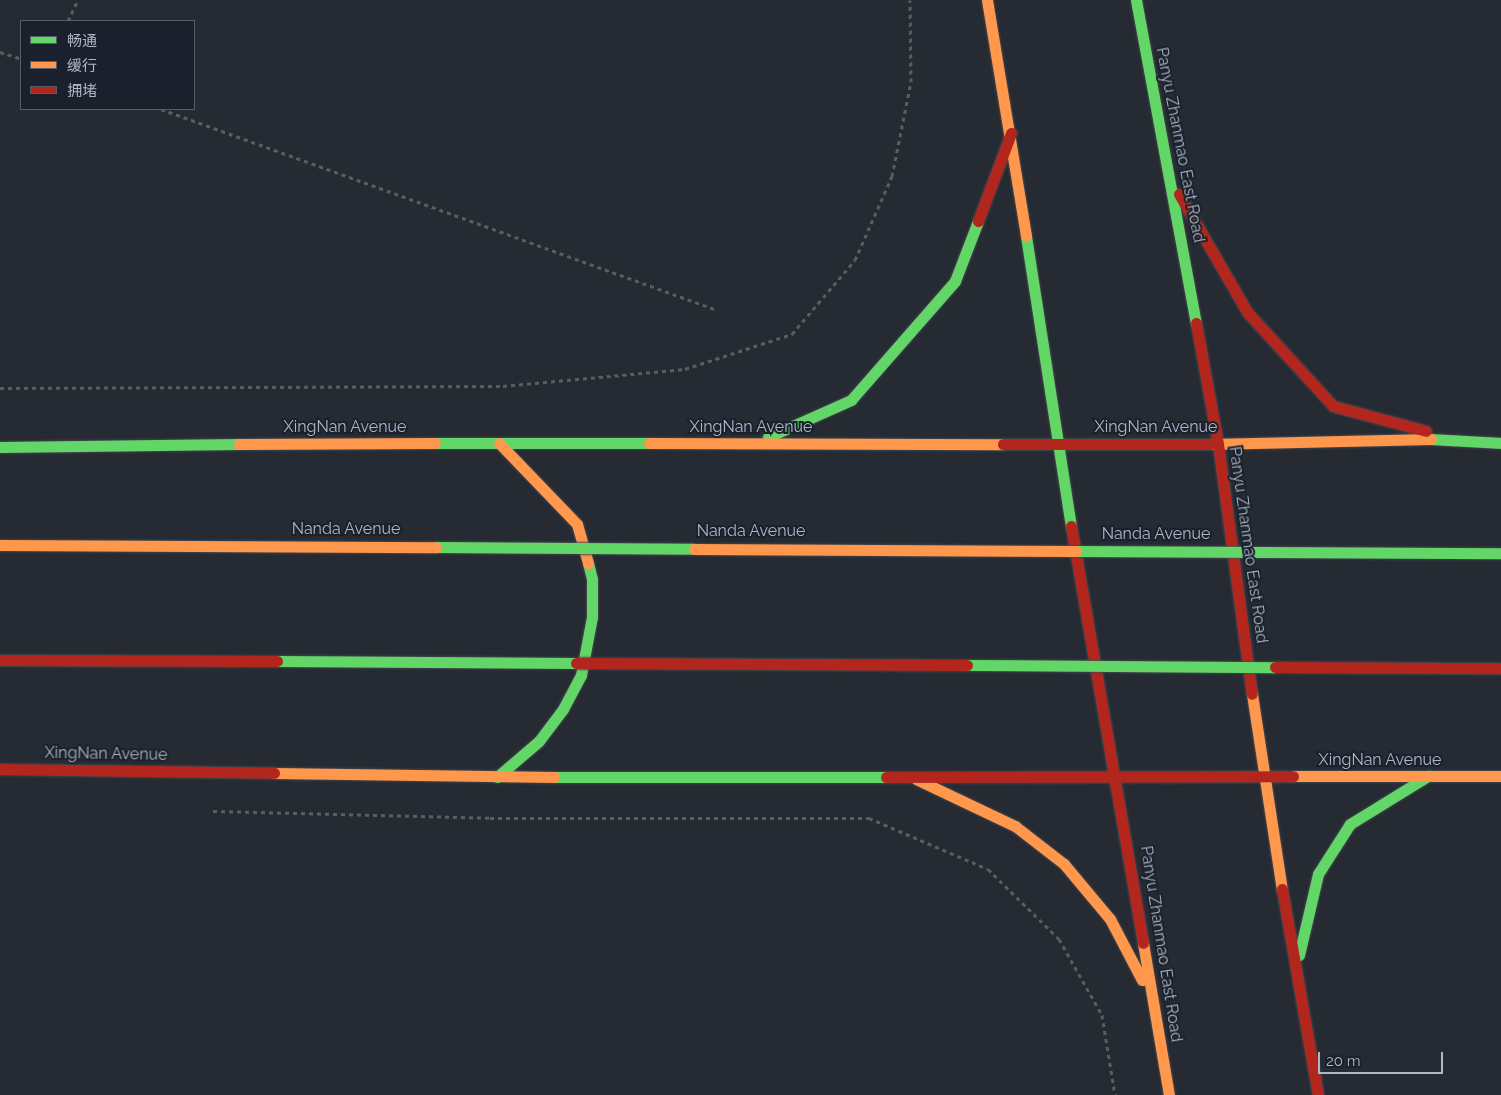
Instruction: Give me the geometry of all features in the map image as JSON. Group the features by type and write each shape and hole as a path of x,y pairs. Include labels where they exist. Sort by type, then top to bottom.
{"main road":[{"name":"Panyu Zhanmao East Road","path":"987,0 1011,132 1057,443 1116,775 1169,1095"},
{"name":"Panyu Zhanmao East Road","path":"1136,0 1218,444 1263,777 1318,1095"},
{"path":"751,443 810,421 851,400 955,281 1011,132"},
{"path":"1169,176 1247,312 1333,406 1454,439"},
{"name":"XingNan Avenue","path":"0,448 499,443 1218,444 1454,439 1501,442"},
{"path":"497,776 539,741 564,709 581,675 592,617 592,579 577,524 499,443"},
{"name":"Nanda Avenue","path":"0,545 1501,553"},
{"path":"0,660 1501,668"},
{"name":"XingNan Avenue","path":"0,769 497,776 1501,776"},
{"path":"911,776 1014,826 1064,864 1110,919 1154,1001"},
{"path":"1296,966 1318,874 1350,824 1428,776"}],"path":[{"path":"68,20 78,0"},
{"path":"0,388 503,386 685,369 792,334 855,260 892,176 911,82 910,0"},
{"path":"0,52 20,59"},
{"path":"164,110 714,309"},
{"path":"204,811 490,818 869,818 988,869 1059,939 1102,1015 1115,1095"}],"traffic: fast":[{"path":"1136,0 1196,323"},
{"path":"768,437 851,400 955,281 978,221"},
{"path":"1026,236 1071,526"},
{"path":"1431,439 1501,443"},
{"path":"435,443 649,443"},
{"path":"0,447 239,444"},
{"path":"436,547 694,549"},
{"path":"1076,551 1501,553"},
{"path":"497,777 539,741 563,709 581,675 592,617 592,579 588,563"},
{"path":"277,661 576,663"},
{"path":"967,665 1275,667"},
{"path":"1299,955 1318,874 1350,824 1428,776"},
{"path":"554,777 886,777"}],"traffic: slow":[{"path":"987,0 1026,236"},
{"path":"1210,444 1431,439"},
{"path":"239,444 435,443"},
{"path":"499,443 577,524 588,563"},
{"path":"649,443 1003,444"},
{"path":"0,545 436,547"},
{"path":"694,549 1076,551"},
{"path":"1252,694 1282,889"},
{"path":"274,773 554,777"},
{"path":"1293,776 1501,776"},
{"path":"916,779 1015,826 1064,864 1110,919 1142,980"},
{"path":"1143,943 1169,1095"}],"traffic: jam":[{"path":"978,221 1011,133"},
{"path":"1179,194 1247,312 1333,406 1426,431"},
{"path":"1196,323 1218,444 1252,694"},
{"path":"1003,444 1210,444"},
{"path":"1071,526 1143,943"},
{"path":"0,660 277,661"},
{"path":"576,663 967,665"},
{"path":"1275,667 1501,668"},
{"path":"0,769 274,773"},
{"path":"886,777 1293,776"},
{"path":"1282,889 1318,1095"}]}
